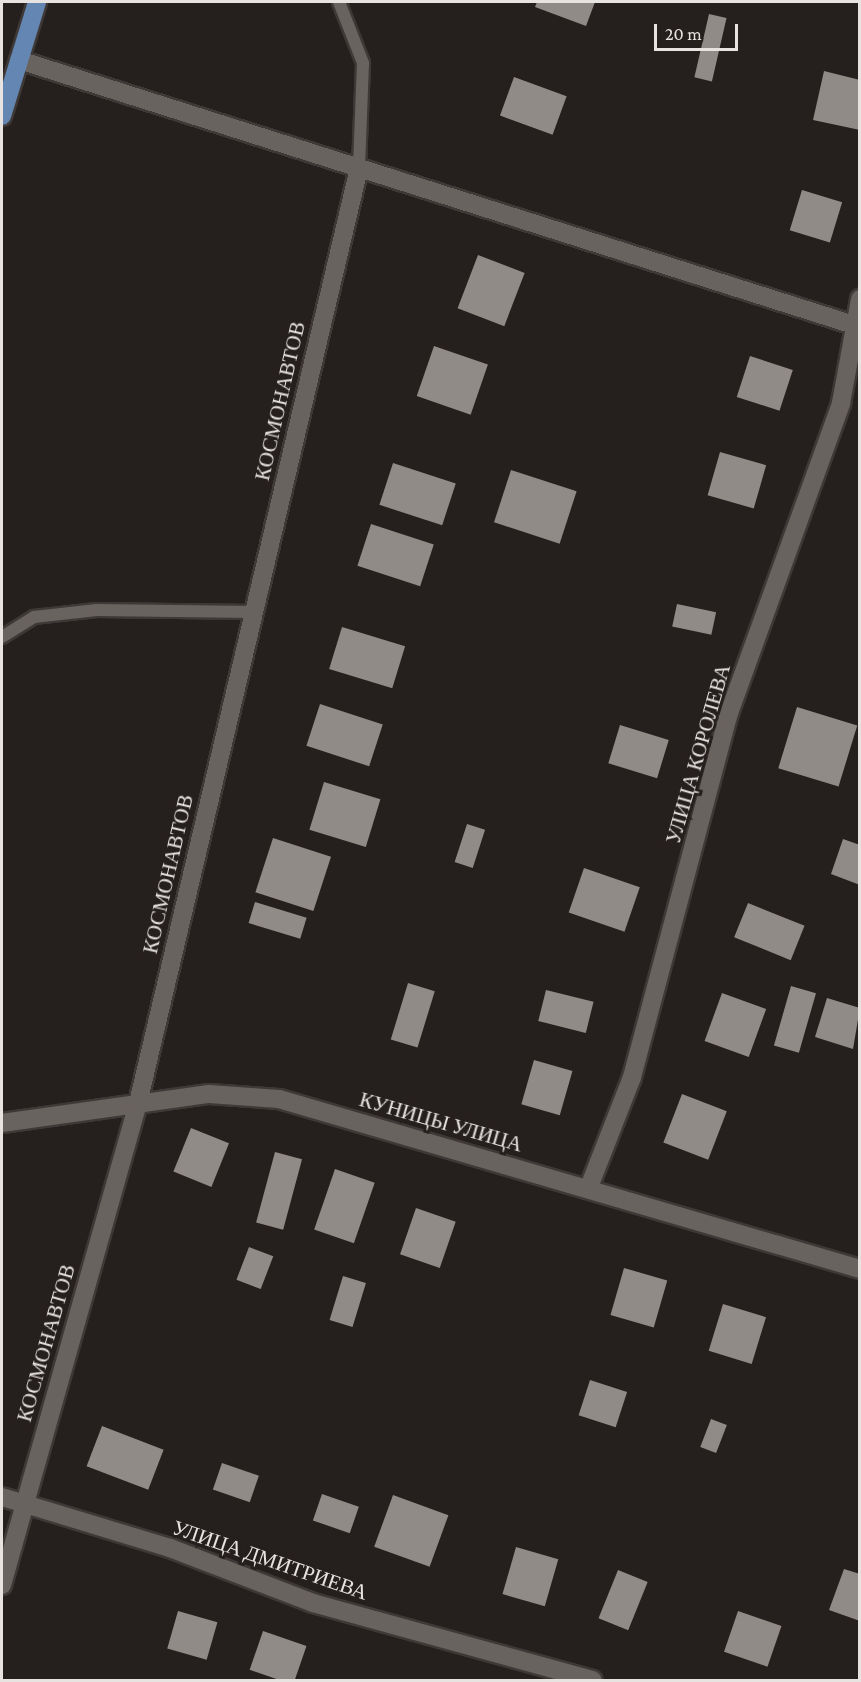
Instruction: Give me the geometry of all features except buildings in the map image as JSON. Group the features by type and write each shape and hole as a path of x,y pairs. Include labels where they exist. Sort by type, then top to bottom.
{"main road":[{"path":"2,116 37,2"}],"street":[{"path":"19,60 857,326"},
{"name":"КОСМОНАВТОВ","path":"2,1585 138,1103 358,168"},
{"name":"УЛИЦА КОРОЛЕВА","path":"589,1187 632,1077 728,716 841,403 857,326 860,298"},
{"name":"КУНИЦЫ УЛИЦА","path":"2,1123 209,1094 279,1099 589,1187 860,1269"},
{"name":"УЛИЦА ДМИТРИЕВА","path":"2,1497 170,1548 313,1603 593,1680"}],"lane":[{"path":"339,2 363,63 358,168"},
{"path":"2,637 34,617 97,610 253,612"}]}
